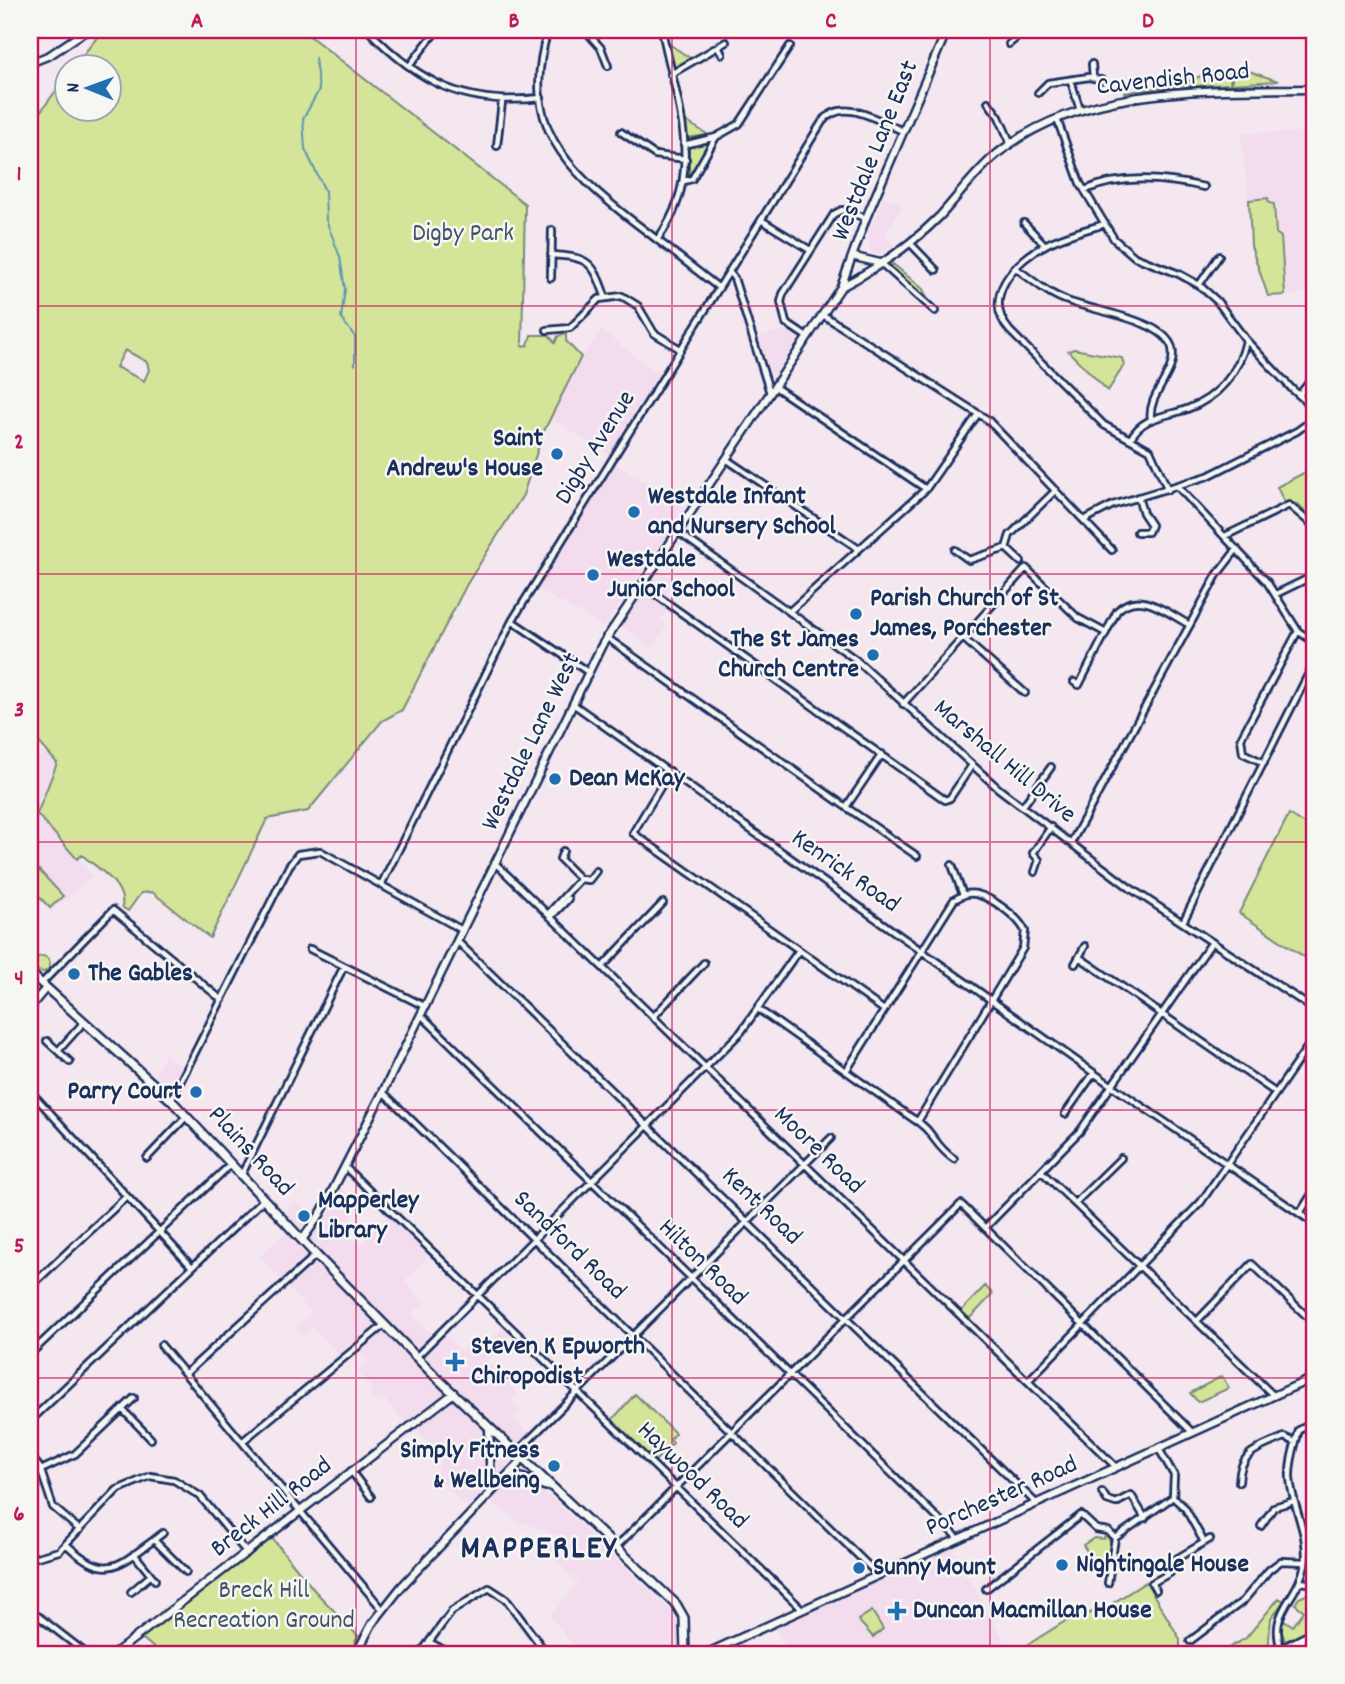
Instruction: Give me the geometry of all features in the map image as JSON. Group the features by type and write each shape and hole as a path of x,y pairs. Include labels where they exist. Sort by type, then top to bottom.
{"main road":[{"name":"Plains Road","path":"30,973 172,1100 316,1255 416,1357 552,1489 617,1547 680,1611 685,1624 685,1654"},
{"path":"503,1479 513,1476 529,1479 552,1489"}],"street":[{"path":"30,63 87,30"},
{"path":"368,30 410,65 445,89 465,96 502,102 541,98"},
{"path":"410,65 437,30"},
{"path":"548,30 539,70 541,98 552,136 573,171 719,288"},
{"path":"585,30 601,48 608,66"},
{"path":"657,240 677,209 686,159 662,30"},
{"name":"Westdale Lane East","path":"841,287 855,257 866,218 947,30"},
{"path":"1009,44 1026,30"},
{"path":"671,74 726,42"},
{"path":"684,145 716,137 738,124 790,46"},
{"path":"718,47 722,54"},
{"path":"30,56 41,59"},
{"path":"1092,64 1093,78"},
{"path":"1038,93 1043,85 1093,78 1101,80"},
{"path":"1071,82 1080,110"},
{"name":"Cavendish Road","path":"841,287 909,242 939,216 988,162 1011,144 1057,119 1080,110 1141,98 1196,92 1315,89"},
{"path":"497,146 502,102"},
{"path":"988,102 999,117 1011,144"},
{"name":"Digby Avenue","path":"381,885 512,621 830,113 849,110 903,131"},
{"path":"1057,119 1084,190 1114,239 1135,257 1199,285 1234,320 1246,340 1315,409"},
{"path":"621,132 655,155 686,159"},
{"path":"684,181 692,179 716,137"},
{"path":"1084,190 1108,183 1151,179 1204,187"},
{"path":"808,338 786,323 781,302 810,250 837,211 866,218"},
{"path":"761,220 810,250"},
{"path":"1024,223 1045,245"},
{"path":"1105,225 1045,245 1016,268 999,292 1000,315 1005,326 1104,425 1150,450 1168,489"},
{"path":"551,278 552,230"},
{"path":"909,242 936,270"},
{"path":"551,256 574,256 587,262 598,276 605,296"},
{"path":"1199,285 1219,256"},
{"path":"855,257 881,263 935,311"},
{"path":"1016,268 1055,296 1142,324 1168,341 1172,357 1153,401 1151,419"},
{"path":"729,272 734,278 773,390 926,489"},
{"name":"Westdale Lane West","path":"302,1240 317,1220 383,1092 606,637 841,287"},
{"path":"548,330 574,326 594,303 605,296 622,296 634,302 654,332 680,349"},
{"path":"823,315 978,414 1086,519 1112,550"},
{"path":"554,330 554,340"},
{"path":"1130,438 1139,425 1187,409 1215,393 1236,369 1246,340"},
{"path":"1299,395 1311,380 1315,366"},
{"path":"790,611 926,489 978,414"},
{"path":"1086,519 1138,497 1178,486 1260,451 1315,418"},
{"path":"726,459 859,549"},
{"path":"1178,486 1276,594 1298,631 1315,643"},
{"path":"1006,548 1010,535 1056,489"},
{"path":"1137,532 1148,532 1151,525 1143,513 1138,497"},
{"path":"1225,536 1289,505 1315,527"},
{"name":"Marshall Hill Drive","path":"677,531 855,659 972,765 1130,888 1315,1010"},
{"path":"955,550 963,559 969,560 1006,548"},
{"path":"1006,548 1021,562"},
{"path":"1071,843 1217,575 1237,549"},
{"path":"903,704 1026,568 1079,618 1105,633"},
{"path":"1276,594 1315,575"},
{"path":"642,584 947,800 972,765"},
{"path":"1073,682 1079,685 1117,611 1136,600 1143,600 1190,625"},
{"path":"512,621 588,672"},
{"path":"1264,763 1243,753 1241,738 1298,631"},
{"path":"606,637 917,856"},
{"path":"963,638 1025,693"},
{"path":"1183,922 1315,661"},
{"name":"Kenrick Road","path":"573,704 1112,1086 1315,1224"},
{"path":"846,807 882,754"},
{"path":"1023,806 1051,767"},
{"path":"670,771 633,833 884,1010"},
{"path":"1035,872 1039,860 1033,853 1051,827"},
{"path":"172,1100 289,866 298,854 320,851 462,930"},
{"path":"563,851 560,859 580,879 589,880 596,871"},
{"name":"Moore Road","path":"494,862 1116,1467"},
{"path":"952,865 963,895"},
{"path":"550,916 580,879"},
{"path":"846,1071 954,900 963,895 979,894 1016,919 1025,931 1023,948 918,1121"},
{"path":"550,916 568,899"},
{"path":"602,967 663,904"},
{"path":"30,1007 44,986 113,910 222,1000"},
{"name":"Kent Road","path":"457,941 1036,1503"},
{"path":"985,1228 1080,1131 1212,942"},
{"path":"1074,964 1085,946"},
{"path":"310,949 424,1006"},
{"path":"416,1357 705,1068 758,1009 799,950"},
{"path":"1079,957 1276,1093"},
{"path":"653,1017 704,963"},
{"path":"242,1174 344,966"},
{"path":"758,1009 927,1127 941,1151 954,1159"},
{"name":"Hilton Road","path":"421,1014 958,1538"},
{"path":"58,1051 84,1022"},
{"path":"1028,1381 1201,1202 1315,1036"},
{"path":"47,1041 70,1062"},
{"path":"1065,1114 1094,1073"},
{"path":"30,1091 192,1268"},
{"name":"Sandford Road","path":"383,1092 877,1574"},
{"path":"147,1158 187,1116"},
{"path":"515,1454 831,1138"},
{"path":"1074,1203 1121,1158"},
{"path":"30,1354 232,1163"},
{"name":"Haywood Road","path":"345,1167 801,1608"},
{"path":"1041,1171 1274,1396"},
{"path":"1300,1213 1315,1189"},
{"path":"30,1287 126,1197"},
{"path":"30,1421 264,1199"},
{"path":"617,1547 961,1204 1193,1433"},
{"path":"185,1374 316,1255"},
{"path":"1197,1321 1247,1266 1254,1265 1315,1324"},
{"path":"243,1441 384,1324"},
{"path":"160,1345 383,1610"},
{"name":"Porchester Road","path":"705,1654 801,1608 1315,1377"},
{"name":"Breck Hill Road","path":"114,1654 454,1393"},
{"path":"41,1471 75,1454 134,1398"},
{"path":"122,1409 151,1439"},
{"path":"1281,1649 1276,1624 1300,1582 1306,1562 1303,1532 1290,1477 1299,1430 1307,1426"},
{"path":"489,1428 491,1492"},
{"path":"1239,1482 1237,1470 1247,1455 1284,1437 1296,1442"},
{"path":"1159,1449 1174,1475 1173,1497"},
{"path":"30,1455 41,1471 53,1507 80,1530"},
{"path":"356,1654 383,1610 522,1460"},
{"path":"351,1471 370,1497"},
{"path":"30,1559 47,1557 67,1545 117,1490 138,1479 166,1477 189,1487 200,1496 246,1553"},
{"path":"1102,1492 1107,1500 1116,1503 1131,1495 1145,1518"},
{"path":"1108,1583 1115,1538 1173,1497"},
{"path":"1173,1497 1185,1508 1204,1542"},
{"path":"1262,1526 1274,1507 1294,1501"},
{"path":"986,1589 997,1585 1081,1516 1115,1538"},
{"path":"152,1532 186,1572"},
{"path":"67,1545 91,1565 102,1568 122,1564 158,1536"},
{"path":"1156,1590 1152,1583 1170,1573 1171,1562 1210,1539"},
{"path":"131,1592 153,1578 134,1554"},
{"path":"1190,1641 1243,1601 1269,1570 1281,1561 1306,1562"},
{"path":"1300,1582 1315,1584"},
{"path":"420,1654 462,1601 485,1589 498,1591 547,1654"},
{"path":"38,1616 88,1654"},
{"path":"1272,1654 1315,1632"},
{"path":"1300,1640 1308,1654"},
{"path":"429,1642 451,1654"}],"shaded area":[{"path":"1315,132 1315,226 1306,227 1311,292 1287,295 1282,236 1277,231 1275,203 1270,201 1269,197 1249,199 1241,133"},
{"path":"884,197 902,205 885,234 893,245 877,255 870,251 869,233"},
{"path":"601,330 659,374 609,454 552,419 576,366"},
{"path":"785,330 799,338 773,379 758,337"},
{"path":"615,464 685,508 604,627 538,589"},
{"path":"659,569 675,580 660,602 668,608 660,620 667,626 652,648 622,626"},
{"path":"45,749 58,763 38,814 92,876 51,912 30,888 30,768"},
{"path":"166,1054 183,1068 172,1090 155,1073"},
{"path":"343,1189 358,1203 343,1234 362,1244 388,1215 428,1255 404,1282 424,1302 411,1315 438,1340 444,1334 461,1351 469,1343 478,1352 503,1327 511,1335 486,1361 518,1393 511,1401 520,1410 512,1418 529,1434 508,1457 671,1611 678,1623 678,1648 650,1648 644,1654 580,1654 550,1616 578,1583 548,1552 562,1537 518,1521 480,1494 468,1507 436,1477 441,1458 417,1428 410,1421 407,1424 383,1398 378,1403 368,1393 372,1388 357,1371 368,1361 358,1350 351,1344 339,1354 312,1327 302,1336 295,1328 311,1313 260,1256 285,1233 287,1213 293,1202 327,1218"},
{"name":"Duncan Macmillan House","path":"951,1547 1011,1654 790,1654 774,1626"}],"green space":[{"name":"Digby Park","path":"103,30 302,30 525,204 522,346 528,345 531,335 549,335 555,343 558,336 566,334 566,341 581,357 543,433 523,495 467,584 402,710 382,721 308,811 267,819 210,938 152,892 141,893 128,911 122,907 120,891 109,877 82,855 77,859 37,814 57,763 30,732 30,126 52,96 52,122 122,122 122,52 85,52","holes":["125,350 147,362 149,370 144,381 116,367"]},
{"path":"669,44 693,60 675,68"},
{"path":"1231,70 1230,84 1123,93 1182,84 1210,72"},
{"path":"1232,70 1246,70 1278,81 1232,84"},
{"path":"684,120 707,134 707,135 687,138"},
{"path":"709,143 689,177 689,147"},
{"path":"1268,198 1269,203 1274,204 1276,233 1281,237 1285,295 1268,296 1251,246 1249,200"},
{"path":"893,264 923,289 927,298 889,267"},
{"path":"1074,349 1122,358 1124,365 1108,391 1068,351"},
{"path":"1315,467 1315,522 1297,504 1284,502 1277,487"},
{"path":"1289,814 1315,830 1315,964 1239,913"},
{"path":"39,870 63,896 50,908 30,887 30,879"},
{"path":"42,956 50,964 42,972 34,964"},
{"path":"985,1286 993,1294 969,1319 961,1311"},
{"path":"1222,1376 1229,1388 1198,1402 1190,1393"},
{"path":"635,1394 675,1433 670,1440 673,1443 654,1462 612,1420"},
{"path":"1105,1534 1113,1545 1096,1565 1083,1545 1094,1538 1104,1539"},
{"name":"Breck Hill Recreation Ground","path":"272,1538 315,1591 358,1636 350,1654 161,1654 142,1638"},
{"path":"1146,1582 1180,1639 1180,1649 1173,1654 1013,1654 1064,1622 1105,1608"},
{"path":"1315,1591 1315,1628 1285,1641 1280,1626 1284,1620 1293,1626 1304,1611 1295,1604 1299,1598"},
{"path":"1279,1598 1284,1601 1271,1618 1268,1651 1263,1654 1218,1654 1246,1638"},
{"path":"872,1611 883,1629 873,1637 858,1620"}],"waterway":[{"path":"315,58 319,90 303,119 305,149 325,191 326,220 340,257 345,289 341,318 355,337 355,365"}],"place":[{"name":"Saint Andrew's House","path":"557,454"},
{"name":"Westdale Infant and Nursery School","path":"634,512"},
{"name":"Westdale Junior School","path":"593,575"},
{"name":"Parish Church of St James, Porchester","path":"856,614"},
{"name":"The St James Church Centre","path":"873,655"},
{"name":"Dean McKay","path":"555,779"},
{"name":"The Gables","path":"74,974"},
{"name":"Parry Court","path":"196,1092"},
{"name":"Mapperley Library","path":"304,1216"},
{"name":"Steven K Epworth Chiropodist","path":"455,1362"},
{"name":"Simply Fitness & Wellbeing","path":"554,1466"},
{"name":"Nightingale House","path":"1062,1565"},
{"name":"Sunny Mount","path":"859,1568"},
{"name":"Duncan Macmillan House","path":"897,1611"}],"district":[{"name":"MAPPERLEY","path":"539,1550"}]}
